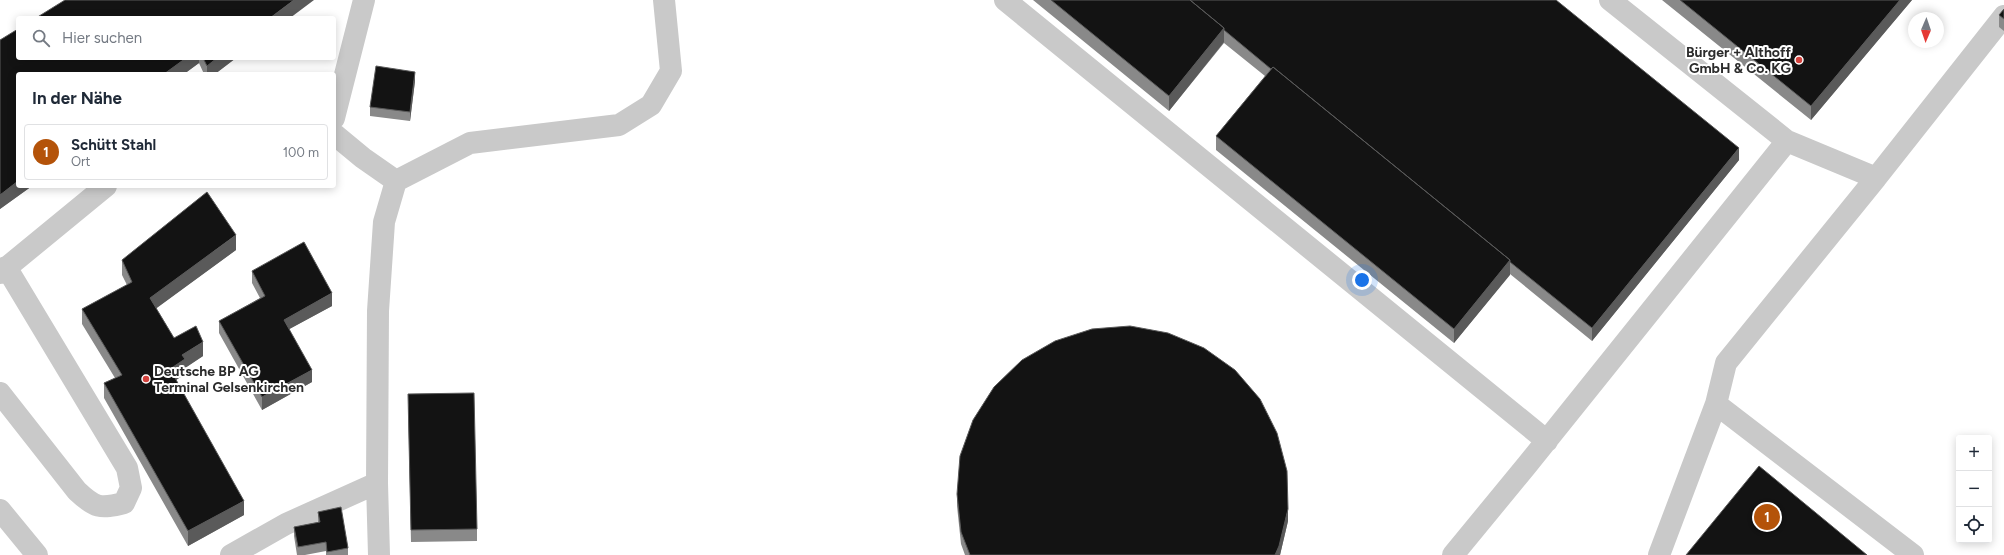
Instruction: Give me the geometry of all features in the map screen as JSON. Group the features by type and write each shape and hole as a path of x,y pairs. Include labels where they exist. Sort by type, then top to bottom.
{"street":[{"path":"336,110 364,0"},
{"path":"380,555 377,483 378,311 383,229 396,181 470,143 619,125 651,104 671,71 664,0"},
{"path":"1005,0 1547,441"},
{"path":"1610,0 1787,140 1876,178"},
{"path":"1659,555 1716,404 1726,363 1876,178 2004,16"},
{"path":"336,136 363,158 396,181"},
{"path":"1453,555 1547,441 1787,140"},
{"path":"0,393 77,491 89,502 105,508 124,503 131,488 127,468 3,270 104,188"},
{"path":"1716,404 1913,555"},
{"path":"231,555 286,524 377,483"},
{"path":"0,510 37,555"}],"building":[{"path":"65,0 294,0 273,16 39,16"},
{"path":"1051,0 1190,0 1224,28 1169,96"},
{"path":"1190,0 1556,0 1739,148 1592,328 1273,67 1271,69"},
{"name":"Bürger + Althoff GmbH & Co. KG","path":"1680,0 1900,0 1811,106"},
{"path":"2004,9 2004,19 1999,15"},
{"path":"16,30 16,60 183,60 167,72 16,72 16,183 0,195 0,40"},
{"path":"204,60 214,60 207,66"},
{"path":"376,66 415,72 410,112 370,107"},
{"path":"1273,67 1510,260 1454,329 1216,136"},
{"name":"Deutsche BP AG Terminal Gelsenkirchen","path":"207,192 236,235 150,298 174,338 196,326 203,342 182,355 185,359 170,369 244,501 188,531 104,383 122,375 82,309 132,282 122,260"},
{"path":"304,242 332,293 284,320 312,370 262,397 219,321 265,296 252,271"},
{"path":"1130,326 1168,333 1204,348 1235,370 1260,399 1277,433 1287,471 1288,509 1279,546 1275,555 970,555 961,532 957,494 960,456 973,420 994,387 1022,360 1055,341 1092,329"},
{"path":"474,393 477,529 411,530 408,394"},
{"path":"1759,466 1867,555 1686,555"},
{"path":"341,507 348,548 327,552 326,542 298,547 294,527 320,522 318,512"}],"place":[{"name":"Bürger + Althoff GmbH & Co. KG","path":"1799,60"},
{"name":"Deutsche BP AG Terminal Gelsenkirchen","path":"146,379"},
{"name":"Schütt Stahl","path":"1767,517"}]}
